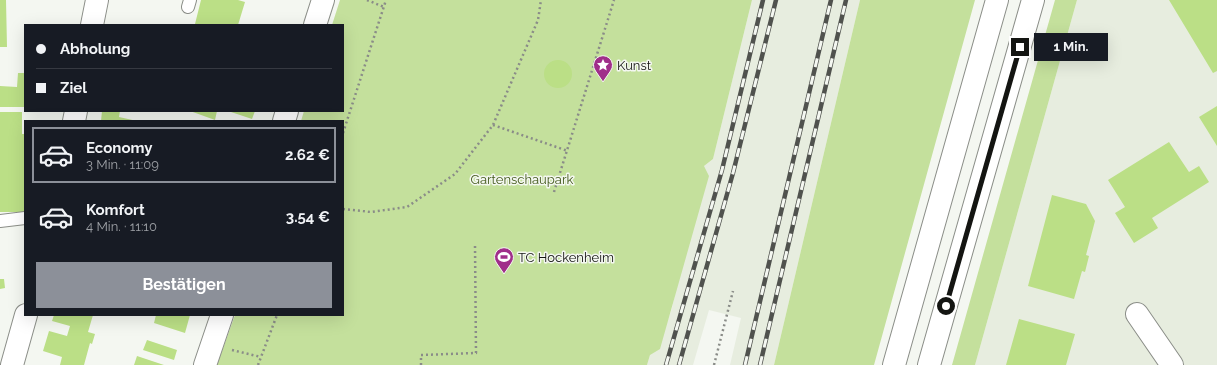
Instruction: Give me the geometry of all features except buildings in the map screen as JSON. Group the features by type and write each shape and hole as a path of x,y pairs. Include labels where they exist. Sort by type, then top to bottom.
{"main road":[{"path":"92,24 97,0"},
{"path":"315,24 323,0"},
{"path":"894,365 998,0"},
{"path":"929,365 1033,0"},
{"path":"1137,314 1172,365"},
{"path":"12,365 26,316"},
{"path":"205,365 222,316"}],"lane":[{"path":"0,221 24,218"}],"path":[{"path":"367,0 384,7"},
{"path":"344,130 386,0"},
{"path":"344,209 371,212 407,207 455,174 493,125 538,20 541,0"},
{"path":"554,192 614,0"},
{"path":"493,125 568,151"},
{"path":"421,365 421,355 476,354 475,245"},
{"path":"714,365 733,291"},
{"path":"258,365 277,316"},
{"path":"213,343 222,347 261,356"}],"shaded area":[{"path":"752,0 860,0 774,365 730,365 741,318 709,310 693,365 647,365 650,355 668,320 672,308 704,166 713,159"},
{"path":"1077,0 1217,0 1217,365 975,365"}],"green space":[{"name":"Gartenschaupark","path":"340,0 752,0 713,159 704,166 709,176 660,349 650,355 647,365 217,365 235,316 344,316 344,120 301,120 304,112 344,112 344,24 332,24"},
{"path":"860,0 975,0 874,365 774,365"},
{"path":"1055,0 1077,0 975,365 952,365"}],"railway":[{"path":"666,365 722,170 763,0"},
{"path":"679,365 733,173 776,0"},
{"path":"745,365 831,0"},
{"path":"760,365 846,0"}],"place":[{"name":"Kunst","path":"603,82"},
{"name":"TC Hockenheim","path":"504,274"}],"route":[{"path":"946,306 1020,47"}]}
